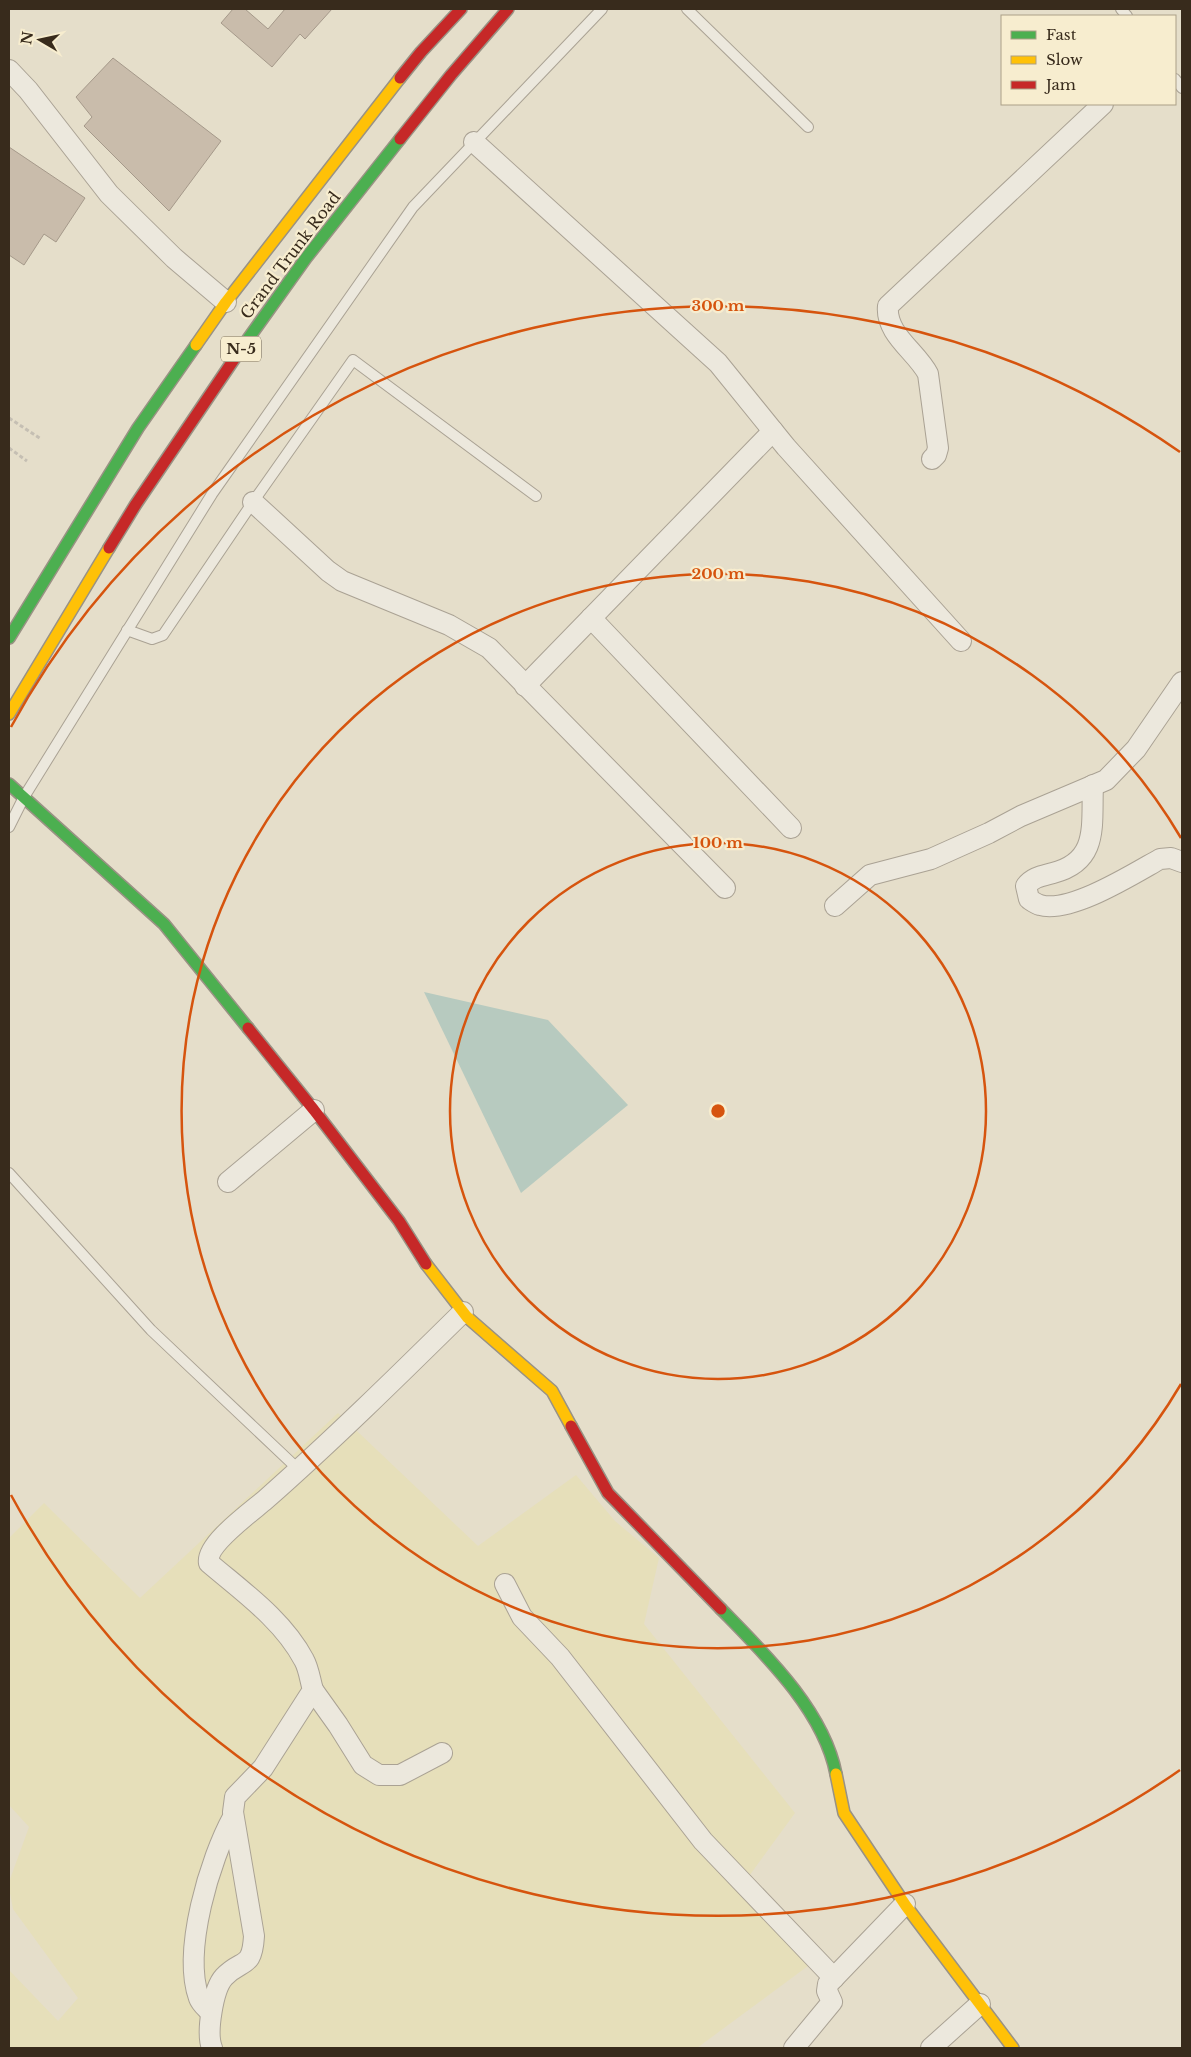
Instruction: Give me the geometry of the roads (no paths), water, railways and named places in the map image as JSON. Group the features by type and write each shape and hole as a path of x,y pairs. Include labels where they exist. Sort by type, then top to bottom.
{"main road":[{"name":"Grand Trunk Road","path":"9,638 138,428 226,302 341,152 422,52 461,9"},
{"name":"Grand Trunk Road","path":"9,714 136,504 216,384 318,243 451,75 508,9"},
{"path":"9,784 164,924 314,1110 399,1221 424,1262 463,1312 552,1391 608,1494 773,1662 811,1713 834,1762 844,1813 905,1904 1013,2048"}],"street":[{"path":"9,70 28,90 109,194 174,258 226,302"},
{"path":"932,459 936,455 938,448 928,374 923,365 895,331 889,319 888,306 1102,105"},
{"path":"474,142 718,363 773,431 961,641"},
{"path":"525,686 773,431"},
{"path":"253,502 328,571 342,580 448,625 489,648 725,888"},
{"path":"591,618 791,828"},
{"path":"835,906 870,875 931,859 989,833 1021,816 1106,780 1136,749 1182,682"},
{"path":"1093,785 1092,837 1088,848 1081,859 1066,868 1030,880 1026,886 1029,899 1040,905 1061,905 1089,896 1160,859 1171,858 1182,862"},
{"path":"228,1182 314,1110"},
{"path":"442,1753 400,1775 379,1775 363,1765 313,1690 305,1662 297,1649 268,1612 209,1563 208,1557 211,1550 226,1534 299,1470 463,1312"},
{"path":"505,1584 522,1617 560,1657 703,1841 834,1978"},
{"path":"212,2048 209,2042 211,2013 224,1977 250,1958 254,1947 254,1936 234,1817 235,1797 263,1768 313,1690"},
{"path":"211,2013 200,2000 197,1989 194,1966 197,1934 203,1894 210,1870 234,1817"},
{"path":"794,2048 832,2002 826,1988 905,1904"},
{"path":"931,2048 980,2004"}],"lane":[{"path":"9,827 24,797 212,494 413,207 602,9"},
{"path":"687,9 808,127"},
{"path":"127,630 152,638 162,635 353,360 536,496"},
{"path":"9,1173 151,1330 299,1470"}]}
